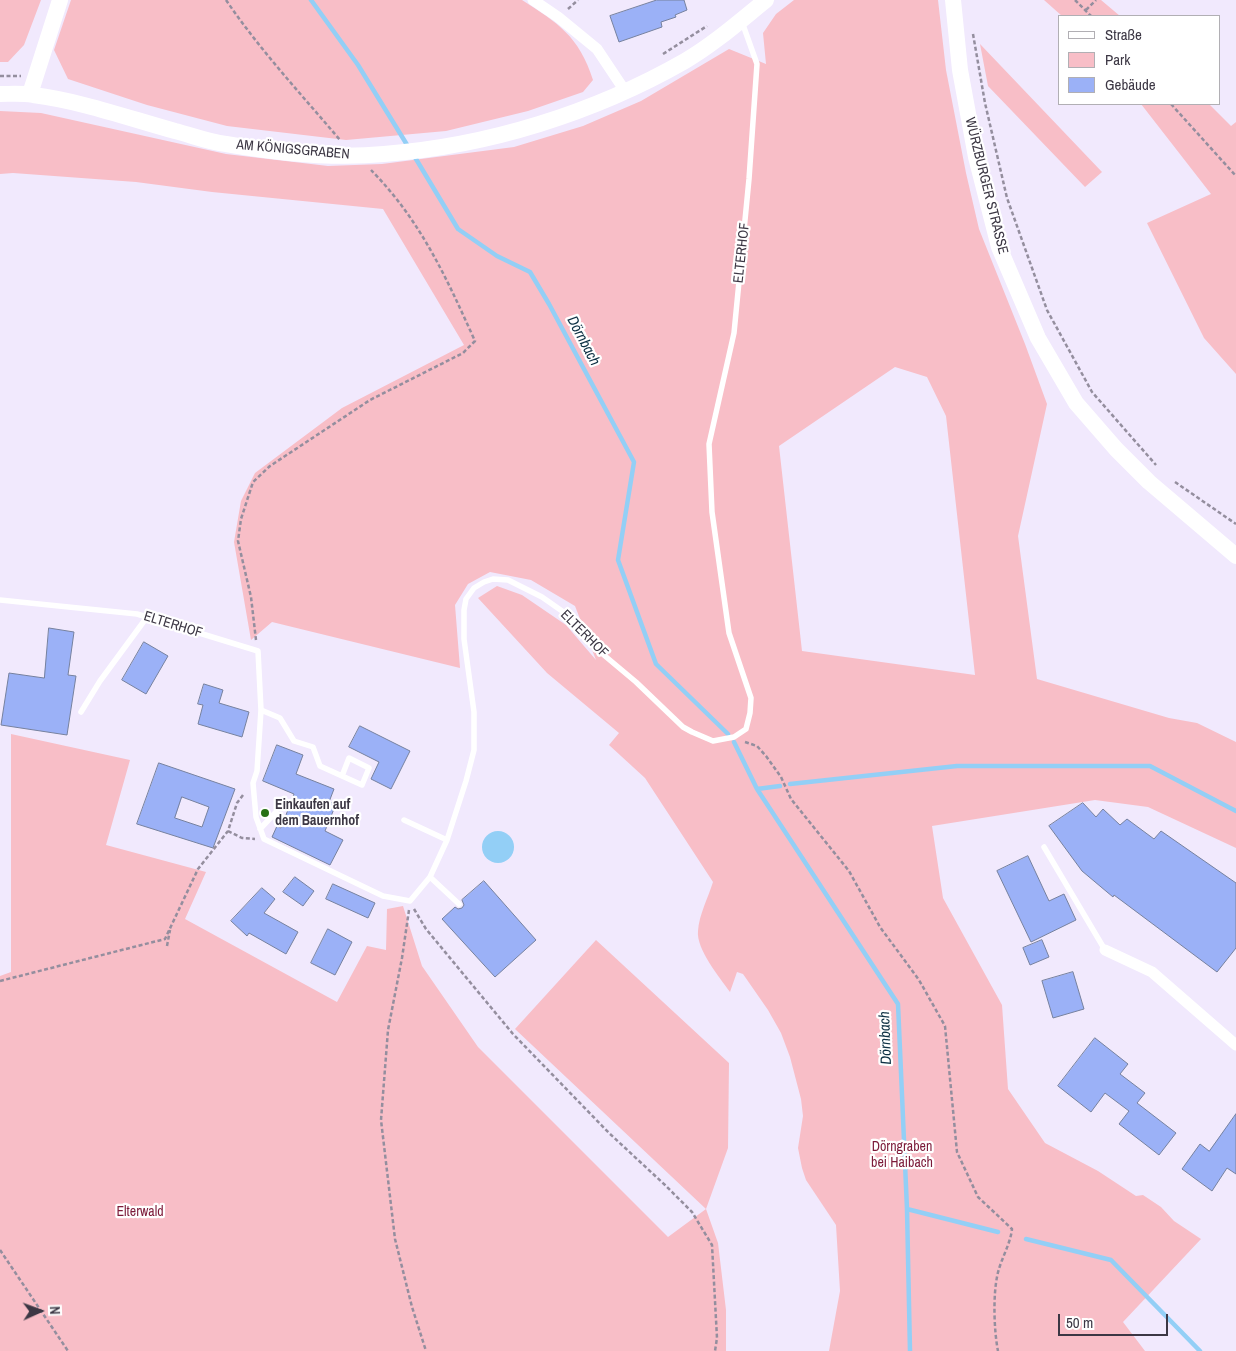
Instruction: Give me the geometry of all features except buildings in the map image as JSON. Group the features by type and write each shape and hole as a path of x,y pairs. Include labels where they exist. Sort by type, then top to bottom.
{"street":[{"path":"30,94 60,0"},
{"path":"533,0 598,49 625,91"},
{"name":"AM KÖNIGSGRABEN","path":"0,94 30,94 65,100 224,144 280,151 326,155 357,155 451,146 494,137 552,120 625,91 686,60 766,0"},
{"name":"WÜRZBURGER STRASSE","path":"953,0 960,70 973,138 999,247 1038,338 1076,403 1116,449 1149,482 1236,556"},
{"path":"1105,950 1152,972 1236,1044"}],"lane":[{"name":"ELTERHOF","path":"410,901 430,877 446,840 466,781 474,750 474,712 464,639 464,610 466,598 474,588 484,582 493,579 508,580 542,597 562,611 600,651 684,727 713,741 734,737 746,729 751,698 729,632 712,512 709,444 734,333 749,179 757,64 741,20"},
{"name":"ELTERHOF","path":"0,600 122,612 147,617 258,651"},
{"path":"81,712 100,681 147,617"},
{"path":"258,651 261,710 257,771 253,783 256,817 264,839 384,896 410,901"},
{"path":"261,710 280,718 294,741 313,748 320,766 342,776 362,785 369,768 349,758 342,776"},
{"path":"260,829 276,812"},
{"path":"404,820 446,840"},
{"path":"1044,847 1105,950"},
{"path":"430,877 458,904"}],"path":[{"path":"226,0 244,28 280,72 344,144 334,143"},
{"path":"1075,0 1090,15"},
{"path":"1086,10 1096,0"},
{"path":"659,56 715,21"},
{"path":"973,31 985,103 1007,198 1047,310 1092,392 1157,467"},
{"path":"0,76 36,76"},
{"path":"1172,105 1236,176"},
{"path":"258,651 251,597 238,541 241,519 253,482 270,466 370,400 463,353 475,341 445,274 419,228 390,188 357,155"},
{"path":"1172,480 1236,524"},
{"path":"734,737 757,746 766,756 781,777 791,799 848,871 880,927 919,980 945,1026 958,1152 978,1197 1012,1229 1011,1240 997,1276 994,1334 998,1351"},
{"path":"0,981 164,940 198,869 228,831 236,803 253,783"},
{"path":"228,831 242,838 264,839"},
{"path":"410,901 402,958 388,1030 381,1120 395,1239 412,1307 426,1351"},
{"path":"410,901 426,929 513,1034 609,1133 692,1212 712,1245 717,1338 715,1351"},
{"path":"167,946 171,926"},
{"path":"0,1250 68,1351"}],"green space":[{"path":"0,0 41,0 24,45 8,62 0,62"},
{"path":"71,0 522,0 557,24 574,41 593,80 583,92 528,111 446,131 346,140 227,126 147,105 68,79 54,50"},
{"name":"Dörngraben bei Haibach","path":"794,0 938,0 946,70 979,229 1047,404 1018,536 1037,679 1169,718 1197,723 1236,742 1236,848 1148,807 1095,800 932,826 943,898 1002,1005 1008,1089 1045,1143 1098,1171 1136,1196 1143,1195 1161,1207 1174,1221 1201,1239 1123,1322 1145,1351 829,1351 840,1291 836,1225 806,1180 802,1168 798,1148 803,1116 801,1099 790,1057 781,1033 768,1010 743,974 737,972 730,992 709,963 698,938 702,913 713,882 645,778 609,745 619,733 547,673 478,598 497,586 522,595 566,625 596,660 575,606 531,580 490,572 468,584 455,605 460,668 272,622 251,640 234,542 241,501 255,473 342,408 464,345 383,209 212,192 136,182 13,173 0,174 0,111 41,113 226,154 328,166 382,164 514,147 583,126 641,101 729,49 766,64 763,33 776,14","holes":["895,367 927,377 946,416 975,675 802,651 779,446"]},
{"path":"1044,0 1101,0 1119,15 1061,15"},
{"path":"980,44 1102,172 1085,187 988,86"},
{"path":"1142,105 1210,105 1231,126 1236,122 1236,374 1204,338 1147,223 1211,194"},
{"name":"Elterwald","path":"11,734 130,760 106,845 206,872 185,919 337,1002 367,946 386,950 387,909 403,906 422,966 478,1047 668,1237 706,1209 718,1243 726,1310 726,1351 0,1351 0,976 11,972"},
{"path":"596,940 729,1063 728,1148 706,1209 515,1029"}],"water":[{"path":"498,831 510,835 514,847 510,859 498,863 486,859 482,847 486,835"}],"waterway":[{"name":"Dörnbach","path":"311,0 358,65 409,148"},
{"name":"Dörnbach","path":"413,154 458,229 497,256 530,272 549,304 634,462 618,560 656,664 728,734"},
{"name":"Dörnbach","path":"734,742 757,789 898,1004 907,1209 910,1351"},
{"path":"790,784 957,766 1150,766 1236,811"},
{"path":"757,789 780,786"},
{"path":"907,1209 998,1232"},
{"path":"1026,1239 1111,1260 1200,1351"}],"place":[{"name":"Einkaufen auf dem Bauernhof","path":"265,813"}]}
